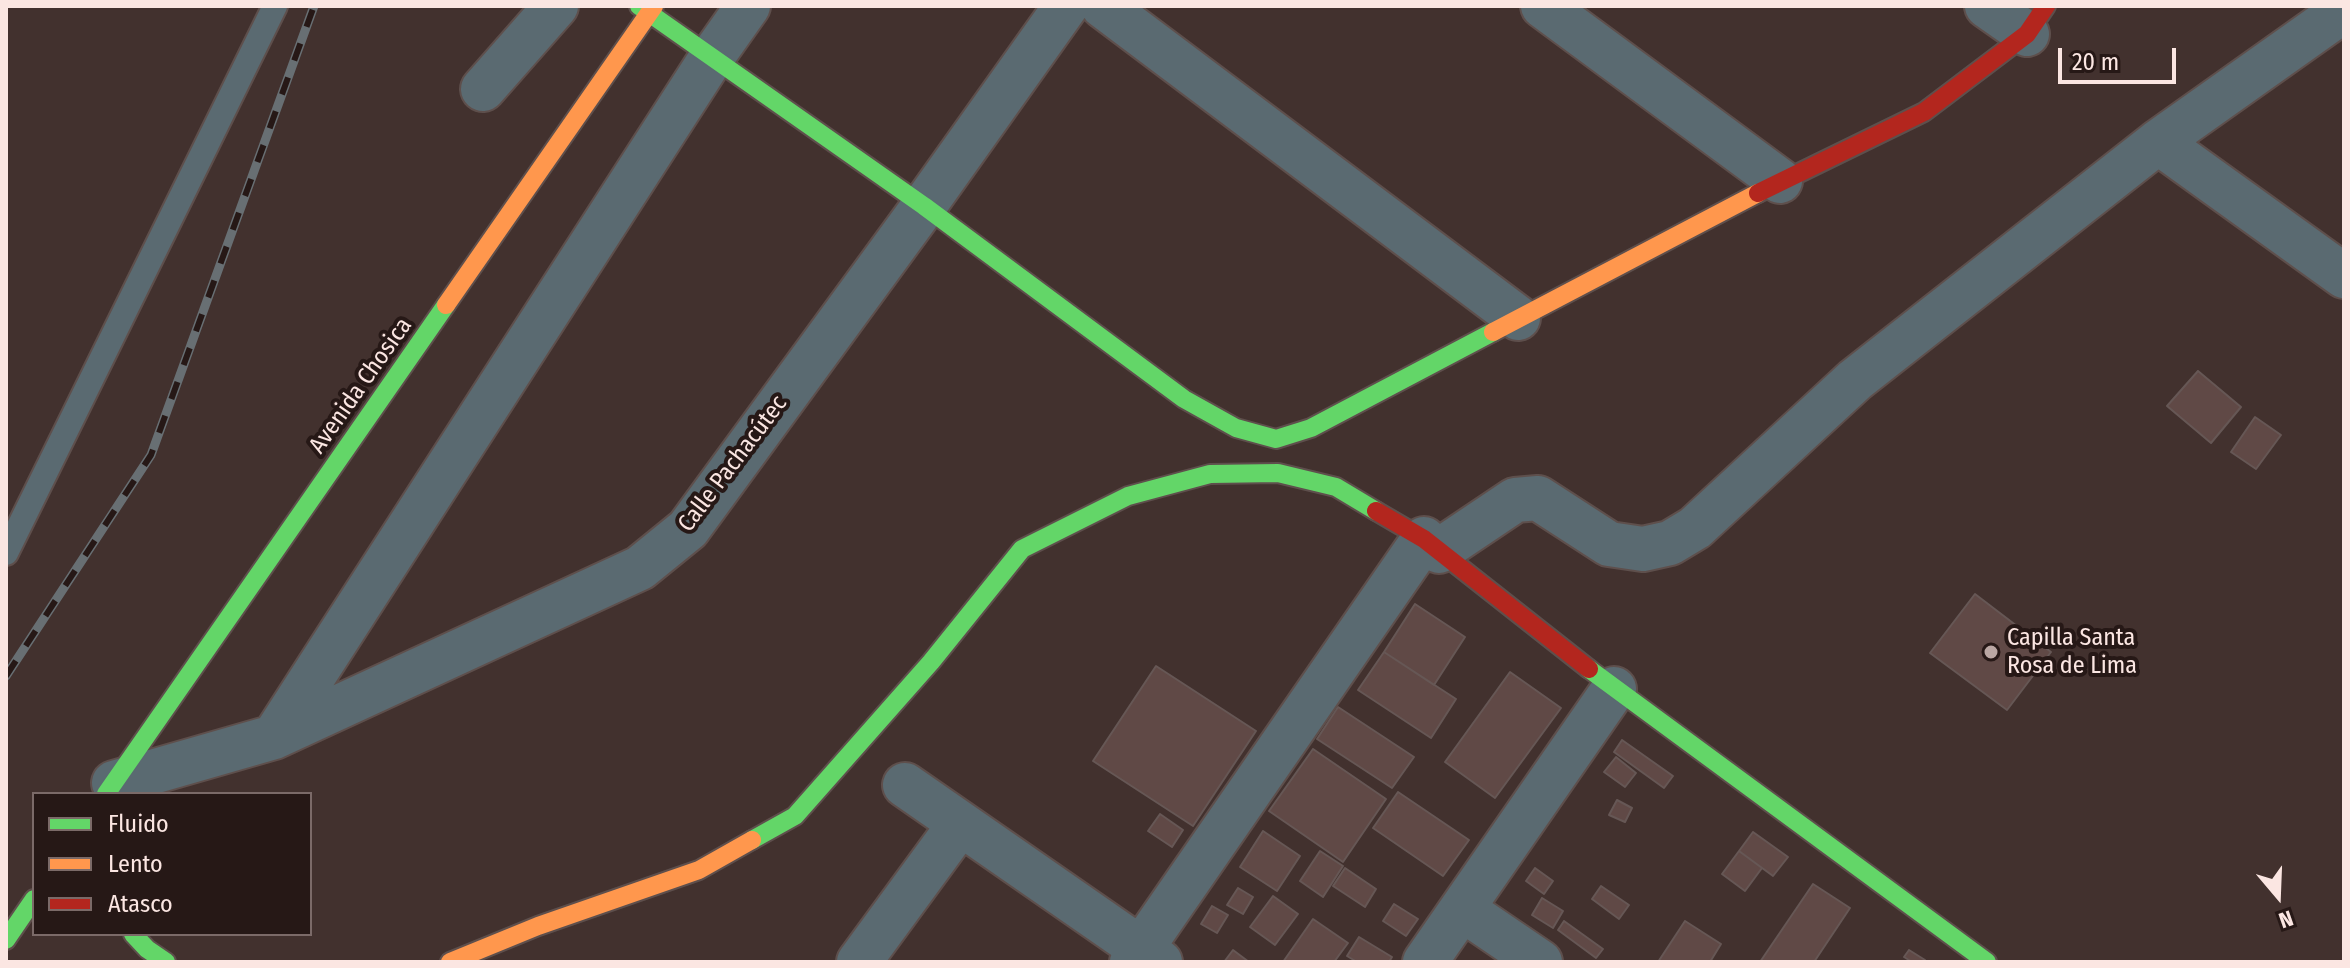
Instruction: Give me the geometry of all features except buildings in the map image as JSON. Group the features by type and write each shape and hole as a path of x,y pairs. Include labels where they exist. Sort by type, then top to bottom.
{"street":[{"path":"483,89 556,6"},
{"path":"274,737 712,57 748,6"},
{"name":"Calle Pachacútec","path":"110,788 274,737 640,568 688,529 1066,6"},
{"path":"1103,6 1518,318"},
{"path":"1543,6 1780,181"},
{"path":"1987,6 2036,20"},
{"path":"647,8 924,206 1184,399 1236,428 1276,439 1311,428 1780,181 1924,112 2036,20"},
{"name":"Avenida Chosica","path":"110,788 647,8"},
{"path":"905,785 1144,958 1432,545 1515,500 1538,498 1609,544 1643,549 1670,543 1695,528 1855,380 2158,142 2344,10"},
{"path":"2158,142 2344,276"},
{"path":"450,962 538,926 699,870 795,816 931,662 1022,549 1128,496 1210,474 1278,473 1336,487 1432,545 1614,689 1987,962"},
{"path":"1425,962 1614,689"},
{"path":"859,962 960,824"},
{"path":"6,940 32,902"},
{"path":"1462,909 1540,962"},
{"path":"135,936 166,962"}],"lane":[{"path":"6,553 275,6"}],"railway":[{"path":"6,676 151,455 314,6"}],"traffic: fast":[{"path":"639,6 924,206 1184,399 1236,428 1276,439 1311,428 1493,332"},
{"path":"107,792 446,305"},
{"path":"752,840 795,816 931,662 1022,549 1128,496 1210,474 1278,473 1336,487 1376,511"},
{"path":"1589,669 1987,962"},
{"path":"6,940 32,902"},
{"path":"135,936 166,962"}],"traffic: slow":[{"path":"446,305 654,6"},
{"path":"1493,332 1758,193"},
{"path":"450,962 538,926 699,870 752,840"}],"traffic: jam":[{"path":"1758,193 1924,112 2027,34 2046,6"},
{"path":"1376,511 1424,539 1589,669"}],"place":[{"name":"Capilla Santa Rosa de Lima","path":"1991,652"}]}
